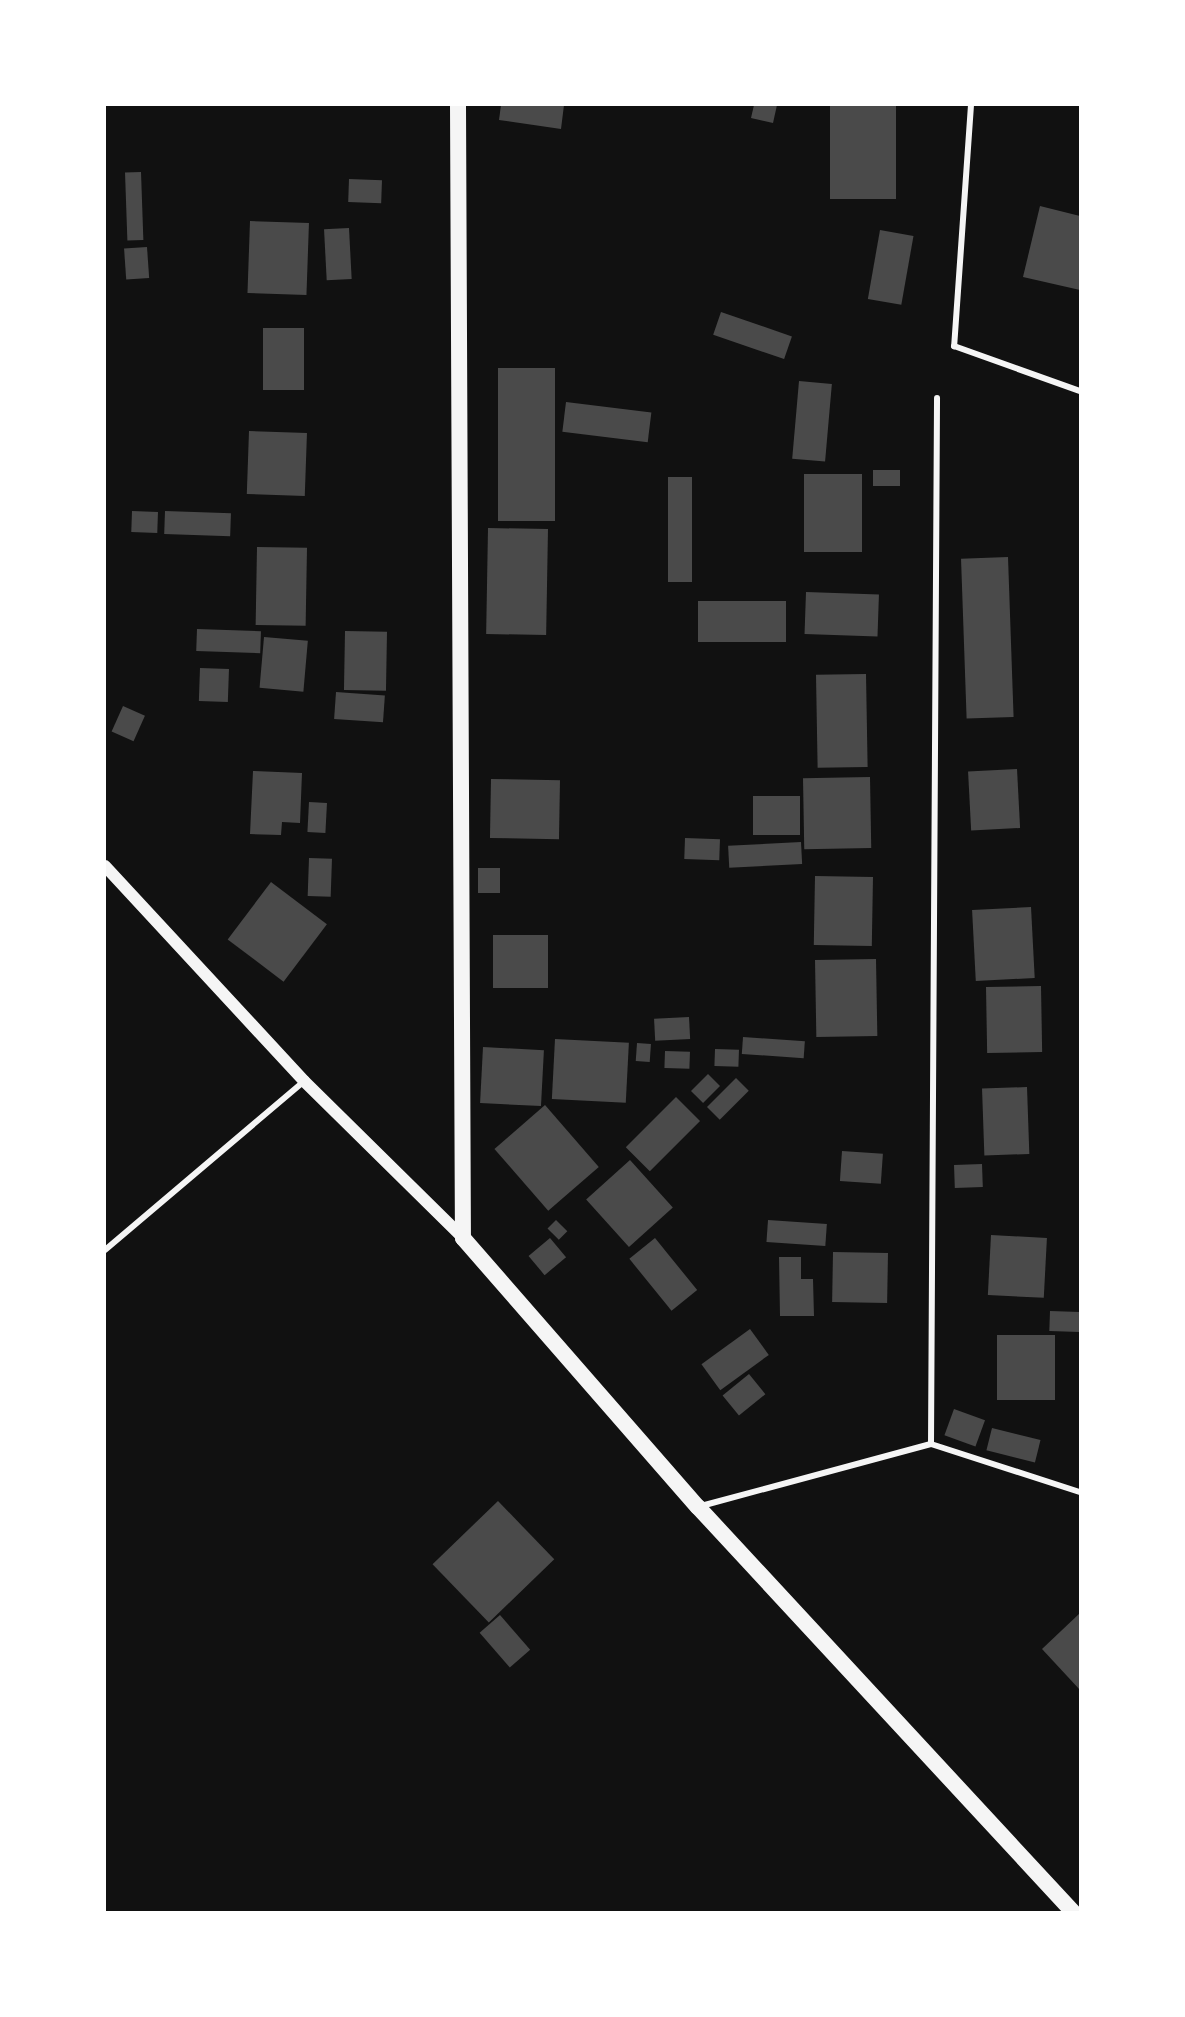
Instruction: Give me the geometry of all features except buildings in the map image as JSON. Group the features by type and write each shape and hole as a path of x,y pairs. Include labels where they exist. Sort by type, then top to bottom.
{"highway":[{"path":"458,105 463,1238 698,1507 1073,1912"}],"main road":[{"path":"105,866 304,1081 463,1238"}],"street":[{"path":"971,105 954,346 1080,391"},
{"path":"931,1444 937,398"},
{"path":"105,1250 304,1081"},
{"path":"698,1507 931,1444 1080,1492"}]}
